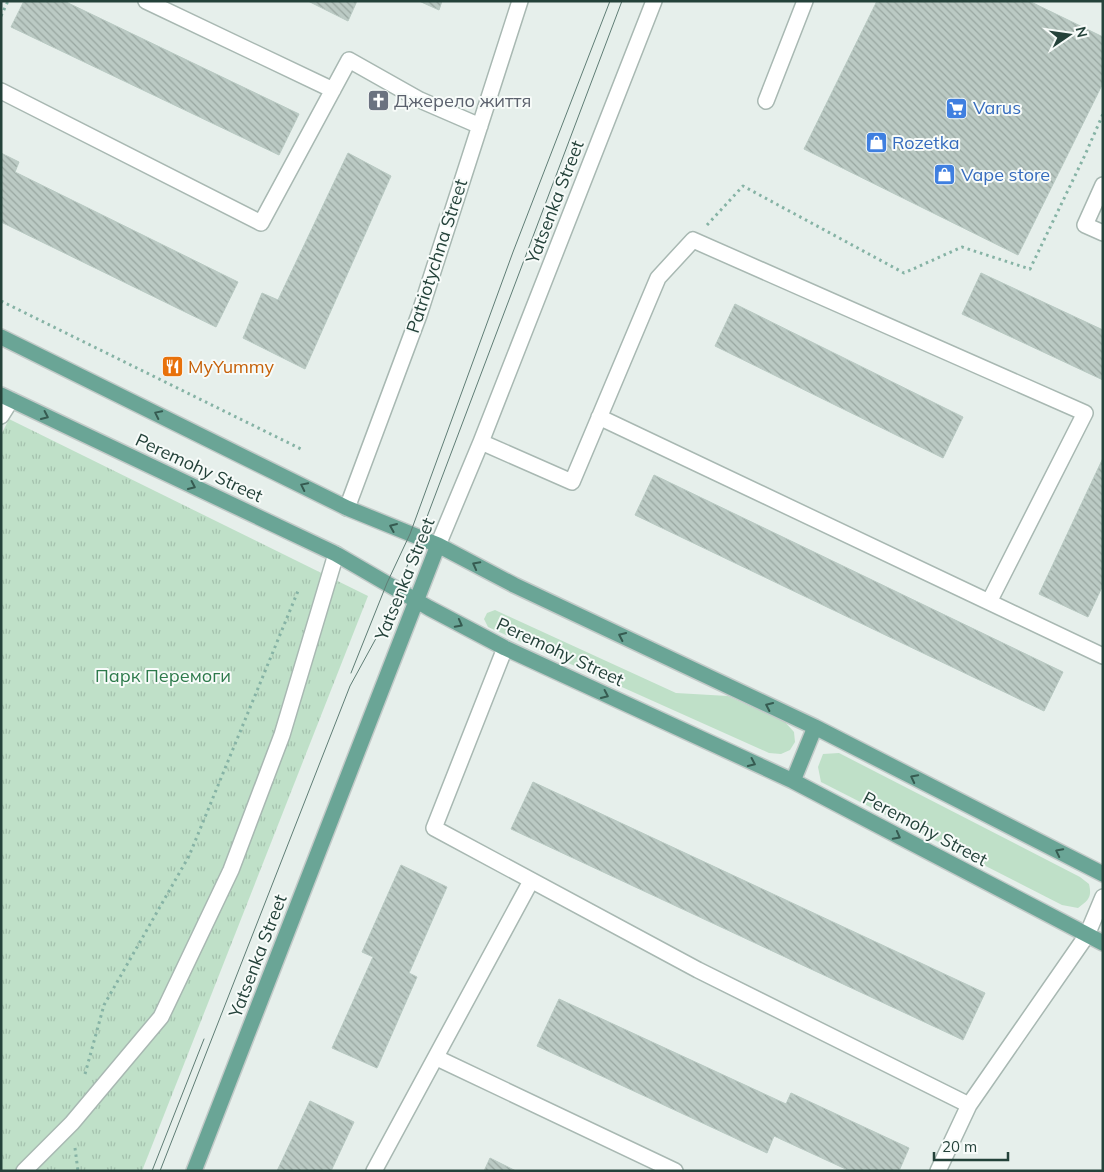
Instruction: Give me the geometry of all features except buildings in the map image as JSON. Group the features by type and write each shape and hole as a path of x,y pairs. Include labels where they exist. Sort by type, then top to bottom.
{"main road":[{"name":"Peremohy Street","path":"2,339 347,508 438,545 514,585 815,727 1103,874"},
{"name":"Peremohy Street","path":"6,397 336,554 505,648 793,781 1086,936 1103,943"},
{"name":"Yatsenka Street","path":"194,1171 438,545"},
{"path":"793,781 815,727"}],"street":[{"path":"146,1 333,90"},
{"name":"Patriotychna Street","path":"347,508 419,315 520,1"},
{"name":"Yatsenka Street","path":"438,545 482,442 654,1"},
{"path":"766,101 805,1"},
{"path":"1,90 261,223 349,60 420,100 480,126"},
{"path":"1103,185 1085,225 1103,233"},
{"path":"482,442 572,482 658,278 693,240 1085,413 989,602"},
{"path":"1,416 6,397"},
{"path":"599,417 1103,656"},
{"path":"24,1171 72,1123 161,1017 232,870 282,734 336,554"},
{"path":"505,648 434,828 698,970 969,1105"},
{"path":"374,1171 437,1058 531,881"},
{"path":"938,1171 969,1105 1086,936 1103,897"},
{"path":"437,1058 675,1171"}],"path":[{"path":"1,16 8,1"},
{"path":"693,240 743,186 904,273 962,247 1030,269 1103,114"},
{"path":"1,301 303,450"},
{"path":"84,1077 104,1005 189,856 298,591"},
{"path":"72,1123 78,1171"}],"green space":[{"name":"Парк Перемоги","path":"9,419 368,596 142,1171 1,1171 1,435"},
{"path":"495,610 676,693 728,696 785,722 794,732 795,742 790,750 781,754 769,753 488,627 484,619 487,613"},
{"path":"839,753 1080,877 1089,884 1089,898 1078,908 1062,905 821,782 818,767 823,754"}],"tram line":[{"path":"351,673 387,583 410,534 513,252 610,1"},
{"path":"160,1171 350,686 380,631 419,538 622,1"},
{"path":"152,1171 204,1039"}],"place":[{"name":"Джерело життя","path":"378,101"},
{"name":"Varus","path":"957,108"},
{"name":"Rozetka","path":"876,143"},
{"name":"Vape store","path":"945,175"},
{"name":"MyYummy","path":"172,367"}]}
